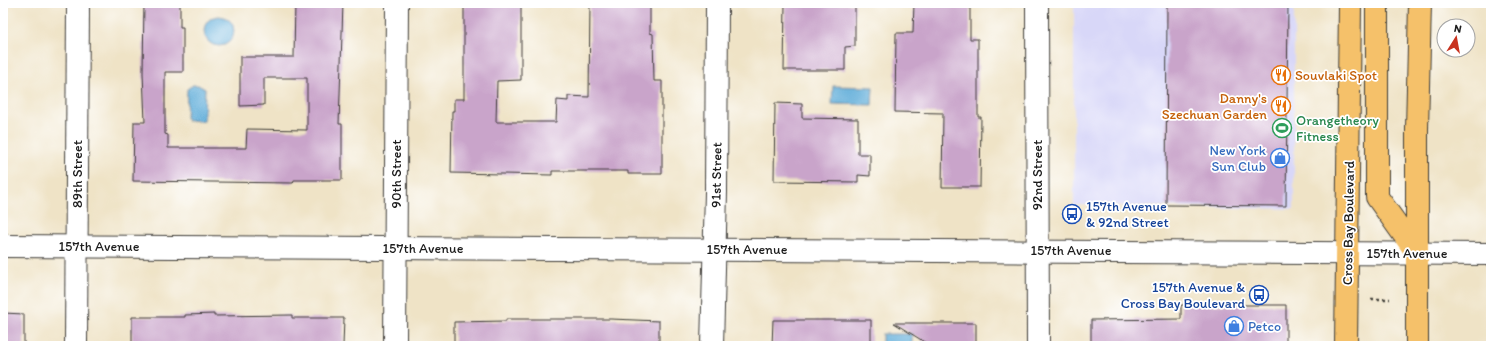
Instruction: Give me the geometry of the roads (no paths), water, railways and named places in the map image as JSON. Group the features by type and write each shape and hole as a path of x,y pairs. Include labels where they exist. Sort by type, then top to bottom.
{"main road":[{"name":"Cross Bay Boulevard","path":"1346,346 1350,3"},
{"path":"1377,3 1377,197 1417,253"},
{"path":"1417,346 1420,3"}],"street":[{"name":"89th Street","path":"76,346 78,3"},
{"name":"90th Street","path":"395,346 397,3"},
{"name":"91st Street","path":"712,346 717,3"},
{"name":"92nd Street","path":"1037,3 1038,346"},
{"name":"157th Avenue","path":"3,246 1037,250 1491,254"}],"water":[{"path":"219,16 225,17 233,25 233,37 225,45 219,46 213,45 205,37 204,31 205,25 213,17"},
{"path":"193,85 198,85 205,89 204,121 186,120 187,89"},
{"path":"833,86 873,87 872,105 832,104"},
{"path":"882,334 912,334 912,346 882,346"}],"place":[{"name":"Souvlaki Spot","path":"1281,75"},
{"name":"Danny's Szechuan Garden","path":"1281,106"},
{"name":"Orangetheory Fitness","path":"1282,128"},
{"name":"New York Sun Club","path":"1280,158"},
{"name":"157th Avenue & 92nd Street","path":"1072,214"},
{"name":"157th Avenue & Cross Bay Boulevard","path":"1259,295"},
{"name":"Petco","path":"1234,326"}]}
